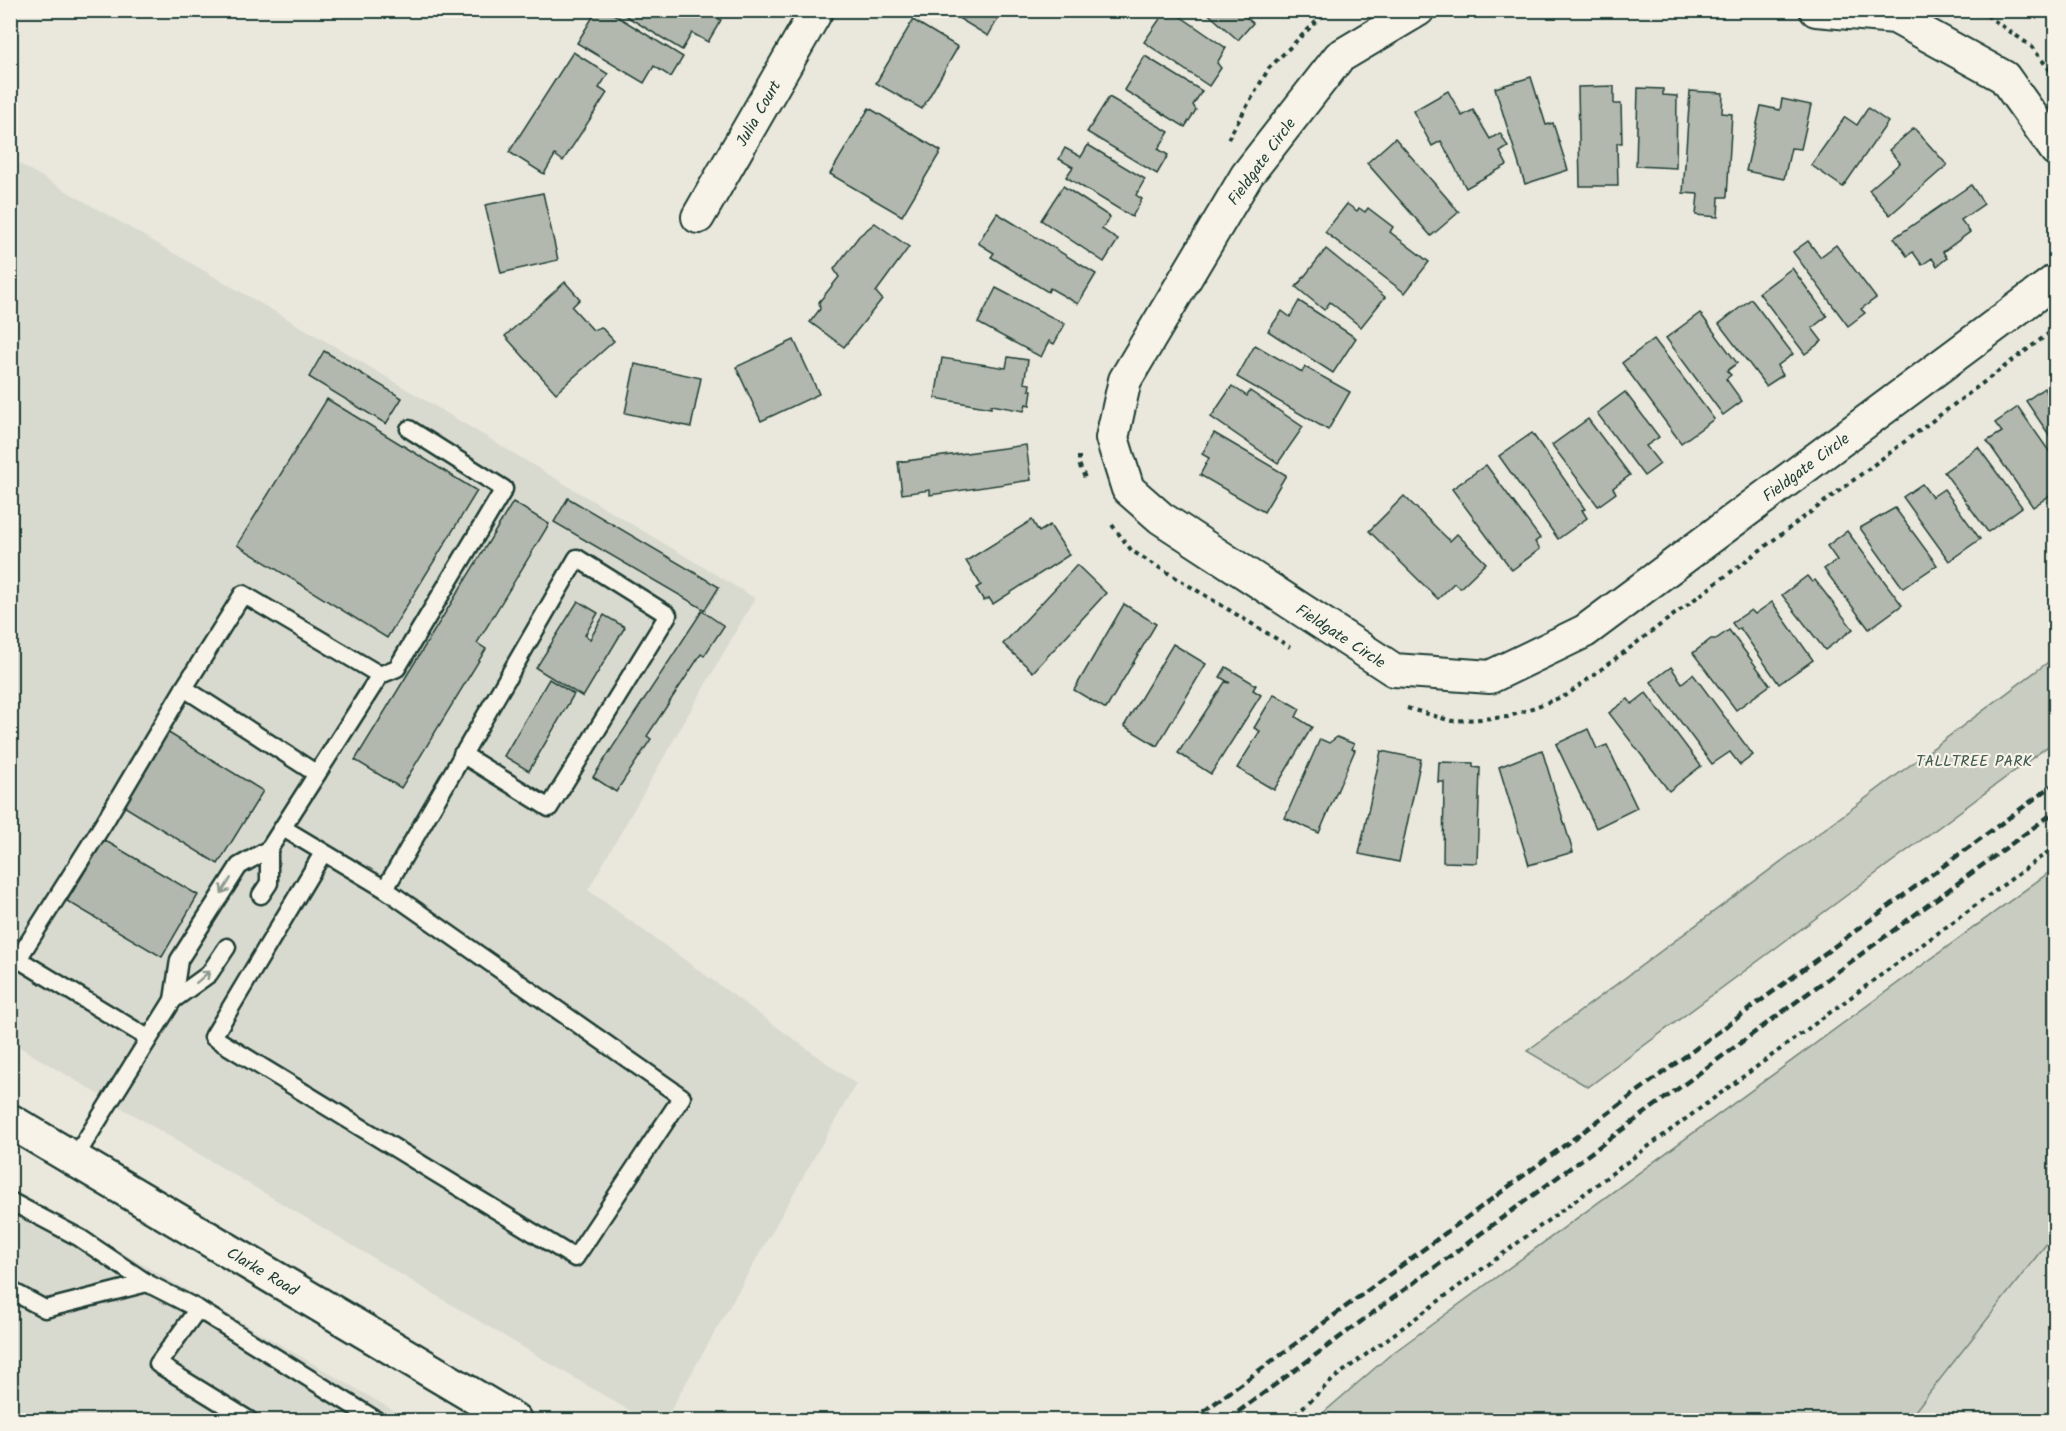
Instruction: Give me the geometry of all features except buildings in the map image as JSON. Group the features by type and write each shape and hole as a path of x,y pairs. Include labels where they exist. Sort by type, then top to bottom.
{"main road":[{"name":"Clarke Road","path":"10,1121 499,1417"}],"street":[{"name":"Julia Court","path":"699,217 817,10"},
{"name":"Fieldgate Circle","path":"1418,10 1339,57 1246,175 1125,380 1112,438 1128,489 1161,518 1394,670 1490,677 1585,631 2055,280"},
{"path":"1816,10 1895,17 2004,77 2055,150"}],"lane":[{"path":"173,1000 179,960 239,866 269,849 380,675 397,668 504,489 409,429"},
{"path":"386,889 462,754 577,558 668,615 549,808 462,754"},
{"path":"148,1038 18,958 104,823 243,594 380,675"},
{"path":"184,688 317,774"},
{"path":"283,828 323,854 386,889 682,1096 575,1258 213,1037 323,854"},
{"path":"261,895 269,883 269,849"},
{"path":"74,1159 173,1000 208,974 227,947"},
{"path":"10,1201 80,1238 147,1282 198,1309 376,1420"},
{"path":"10,1290 45,1309 147,1282"},
{"path":"198,1309 158,1364 249,1420"}],"path":[{"path":"1227,140 1269,68 1328,10"},
{"path":"1979,10 2031,46 2055,78"},
{"path":"1398,706 1452,721 1508,717 1567,695 2055,328"},
{"path":"1079,453 1079,464 1087,483"},
{"path":"1107,519 1132,551 1295,650"},
{"path":"1289,1420 1337,1376 2055,846"}],"shaded area":[{"path":"11,159 343,351 755,598 588,890 856,1084 665,1420 645,1420 11,1042"},
{"path":"11,1188 410,1420 11,1420"},
{"path":"2055,1233 2055,1420 1908,1420"}],"green space":[{"name":"TALLTREE PARK","path":"2055,657 2055,741 1588,1087 1527,1051"},
{"path":"2055,868 2055,1233 1908,1420 1315,1420 1390,1355"}],"railway":[{"path":"1192,1420 2056,783"},
{"path":"1227,1420 2056,811"}]}
